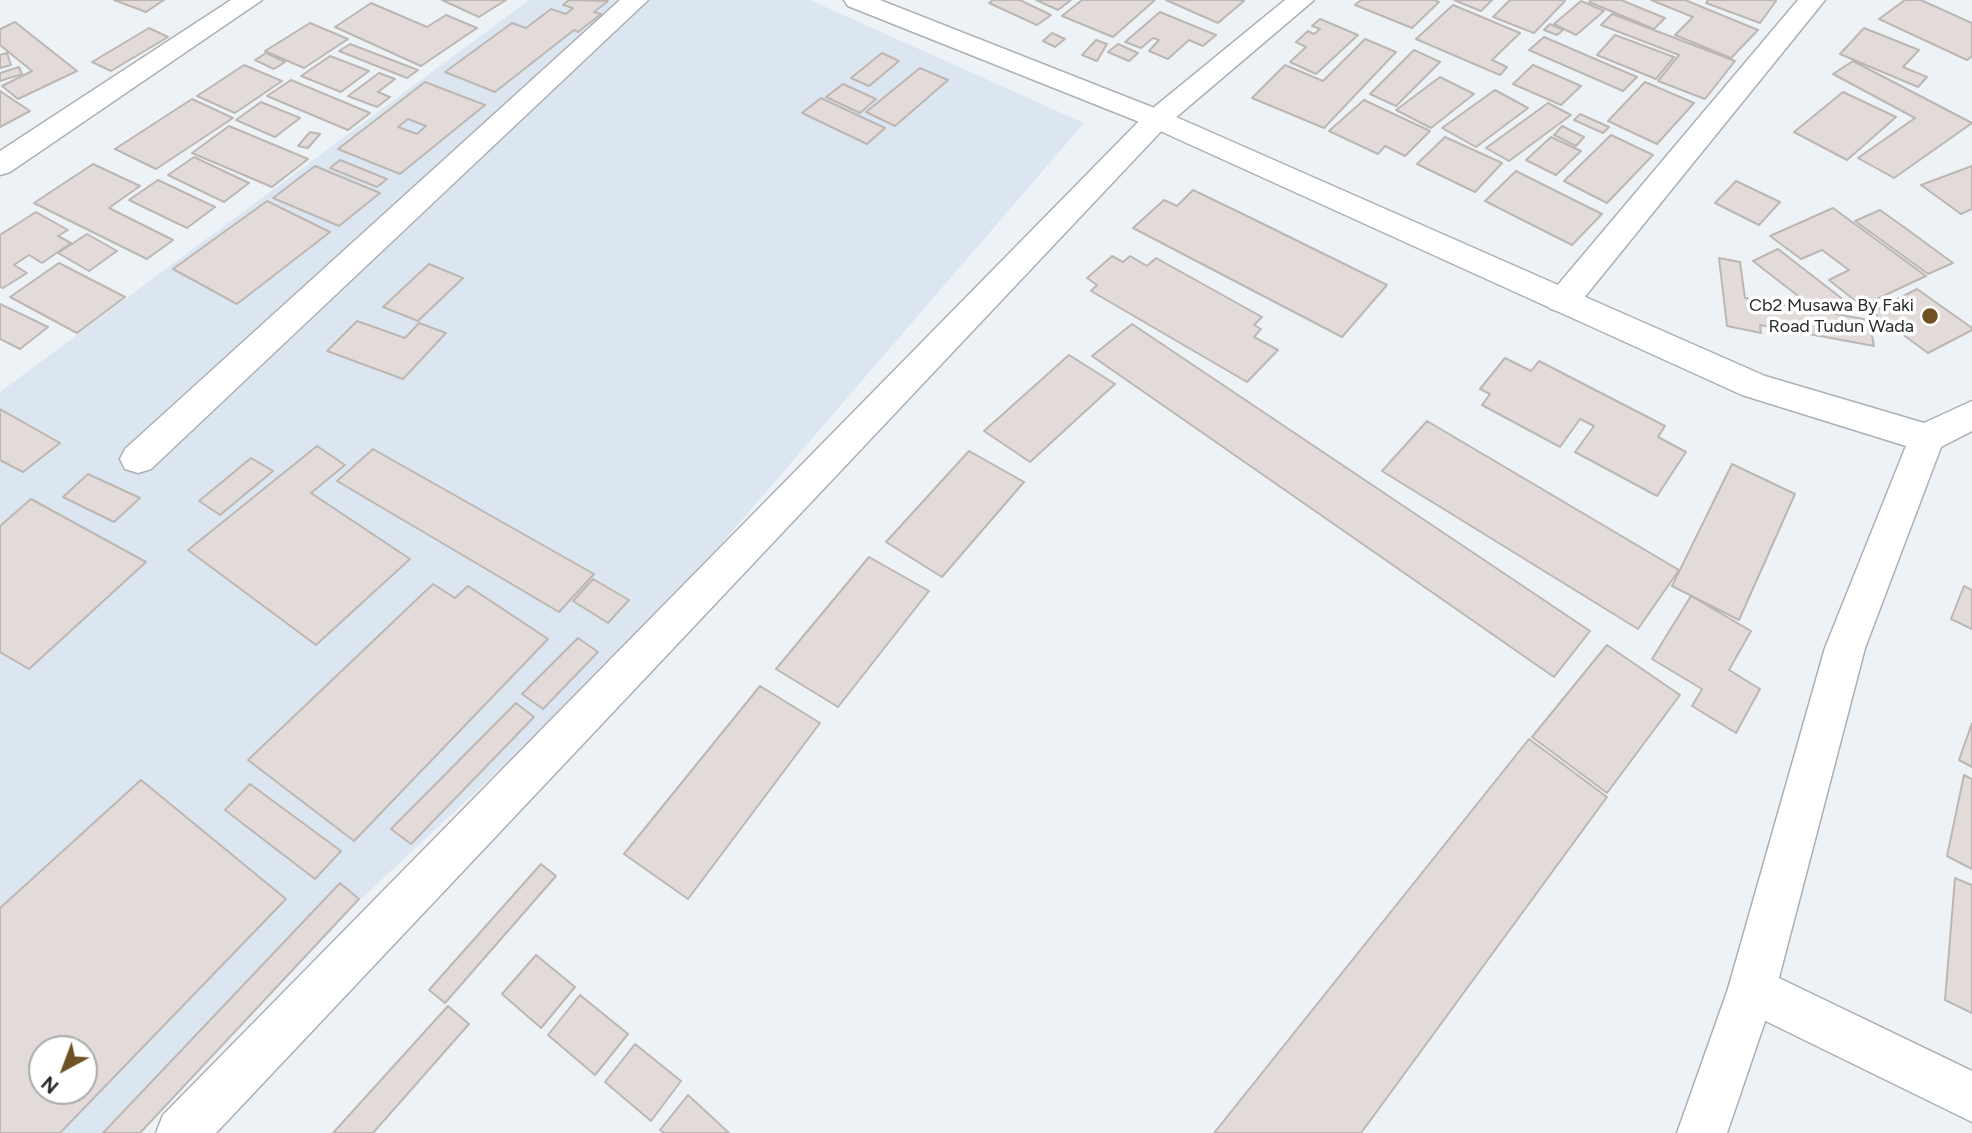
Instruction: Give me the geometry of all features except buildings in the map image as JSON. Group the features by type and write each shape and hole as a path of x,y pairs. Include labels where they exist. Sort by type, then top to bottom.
{"street":[{"path":"0,165 249,0"},
{"path":"138,459 635,0"},
{"path":"857,0 1157,119 1754,386 1927,438"},
{"path":"181,1133 1157,119 1301,0"},
{"path":"1563,302 1812,0"},
{"path":"1702,1133 1752,989 1845,648 1927,438 1972,415"},
{"path":"1752,989 1972,1097"}],"shaded area":[{"path":"529,0 810,0 1084,123 641,637 111,1133 0,1133 0,392"}],"place":[{"name":"Cb2 Musawa By Faki Road Tudun Wada","path":"1930,316"}]}
